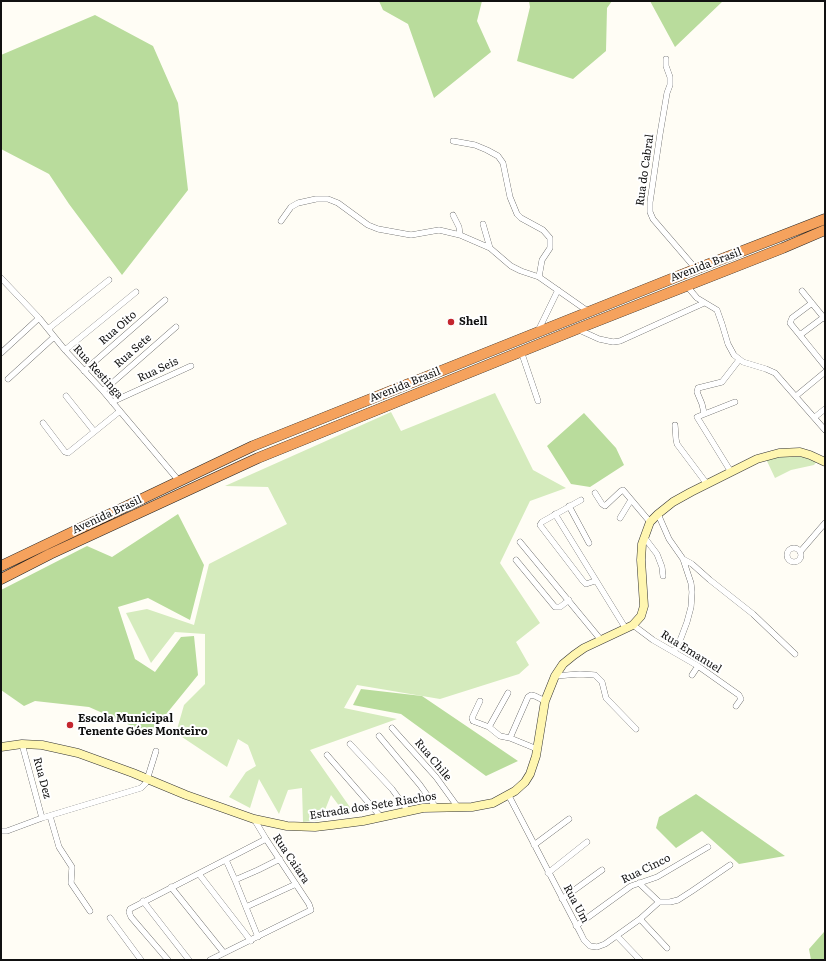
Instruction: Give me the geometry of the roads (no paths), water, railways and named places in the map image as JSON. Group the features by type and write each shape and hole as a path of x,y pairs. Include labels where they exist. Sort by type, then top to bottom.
{"highway":[{"path":"772,240 825,211"},
{"name":"Avenida Brasil","path":"1,566 253,446 825,219"},
{"name":"Avenida Brasil","path":"1,579 50,554 258,458 825,230"},
{"path":"782,248 825,237"}],"street":[{"name":"Rua do Cabral","path":"666,59 670,84 664,110 650,202 650,212 653,219 696,269"},
{"path":"453,141 475,145 500,158 505,167 510,197 517,214 521,218 543,230 550,238 550,248 542,260 539,277"},
{"path":"281,221 291,208 298,203 316,199 328,199 338,203 368,225 378,229 411,235 439,230 460,235 490,248 516,268 539,277 590,312"},
{"path":"453,215 459,227 460,235"},
{"path":"483,224 490,248"},
{"name":"Rua Restinga","path":"1,278 39,318 179,481"},
{"path":"48,329 109,280"},
{"path":"686,285 697,298 717,310 728,344 734,355 739,360 772,371 815,417 825,430"},
{"path":"537,333 558,290"},
{"path":"800,335 824,318 802,291"},
{"path":"65,350 136,292"},
{"name":"Rua Oito","path":"84,371 165,300"},
{"path":"577,329 608,342 620,341 704,303"},
{"path":"812,303 792,318 790,323 825,366"},
{"path":"1,353 39,318"},
{"name":"Rua Sete","path":"103,391 176,328"},
{"path":"8,379 54,337"},
{"path":"521,351 538,401"},
{"path":"704,413 697,392 698,388 722,382 739,360"},
{"name":"Rua Seis","path":"112,402 191,366"},
{"path":"796,396 825,372"},
{"path":"66,396 94,431"},
{"path":"731,472 697,418 704,413 735,402"},
{"path":"815,417 825,409"},
{"path":"43,423 65,452 68,453 120,411"},
{"path":"675,425 677,444 707,484"},
{"path":"555,514 595,581 629,627 642,616 644,606 641,551 644,537 650,522 658,514 673,502 757,459 779,453 800,452 825,462"},
{"path":"594,493 605,506 621,491 624,491 650,522"},
{"path":"581,500 555,514 542,522 540,525 582,581 586,584 595,581"},
{"path":"620,518 631,500"},
{"path":"570,506 589,543"},
{"path":"658,514 669,539 683,559 691,583 691,607 681,638 674,652"},
{"path":"800,552 825,523"},
{"path":"644,537 657,554 662,567 663,576"},
{"path":"520,542 601,640"},
{"path":"683,559 692,564 753,614 795,654"},
{"path":"516,560 555,607 560,607 568,600"},
{"name":"Estrada dos Sete Riachos","path":"1,747 22,744 42,745 78,753 133,772 254,819 287,826 315,827 363,821 408,810 435,806 484,806 509,796 525,782 530,774 534,765 545,701 555,676 563,664 574,655 629,627"},
{"name":"Rua Emanuel","path":"629,627 698,666 739,695 741,699 736,706"},
{"path":"692,675 698,666"},
{"path":"555,676 580,674 595,675 602,682 606,698 636,728"},
{"path":"489,727 508,693"},
{"path":"510,738 528,697 531,695 545,701"},
{"path":"480,701 472,718 473,721 489,727 500,736 510,738 536,749"},
{"name":"Rua Chile","path":"392,728 436,777 457,806"},
{"path":"379,736 420,785 435,806"},
{"name":"Rua Dez","path":"22,744 42,818"},
{"path":"350,744 392,788 408,810"},
{"path":"1,831 7,831 42,818 138,789 145,784 148,779 156,751"},
{"path":"327,755 381,817"},
{"name":"Rua Um","path":"509,796 576,926 584,940 590,946 600,946 617,936 640,919 659,902"},
{"path":"50,816 59,847 72,867 71,883 90,911"},
{"name":"Rua Caiara","path":"254,819 309,904 311,910 258,937"},
{"path":"534,845 569,819"},
{"path":"168,960 129,914 130,909 266,839"},
{"path":"548,873 587,842"},
{"name":"Rua Cinco","path":"576,926 627,889 657,877 708,847"},
{"path":"235,880 280,859"},
{"path":"210,960 258,937 226,860"},
{"path":"639,883 659,902 670,902 678,900 730,865"},
{"path":"562,899 602,870"},
{"path":"199,874 250,941"},
{"path":"246,907 296,884"},
{"path":"171,887 224,953"},
{"path":"143,902 189,960"},
{"path":"110,918 141,960"},
{"path":"640,919 667,948"},
{"path":"617,936 640,960"}],"place":[{"name":"Shell","path":"451,322"},
{"name":"Escola Municipal Tenente Góes Monteiro","path":"70,725"}]}
